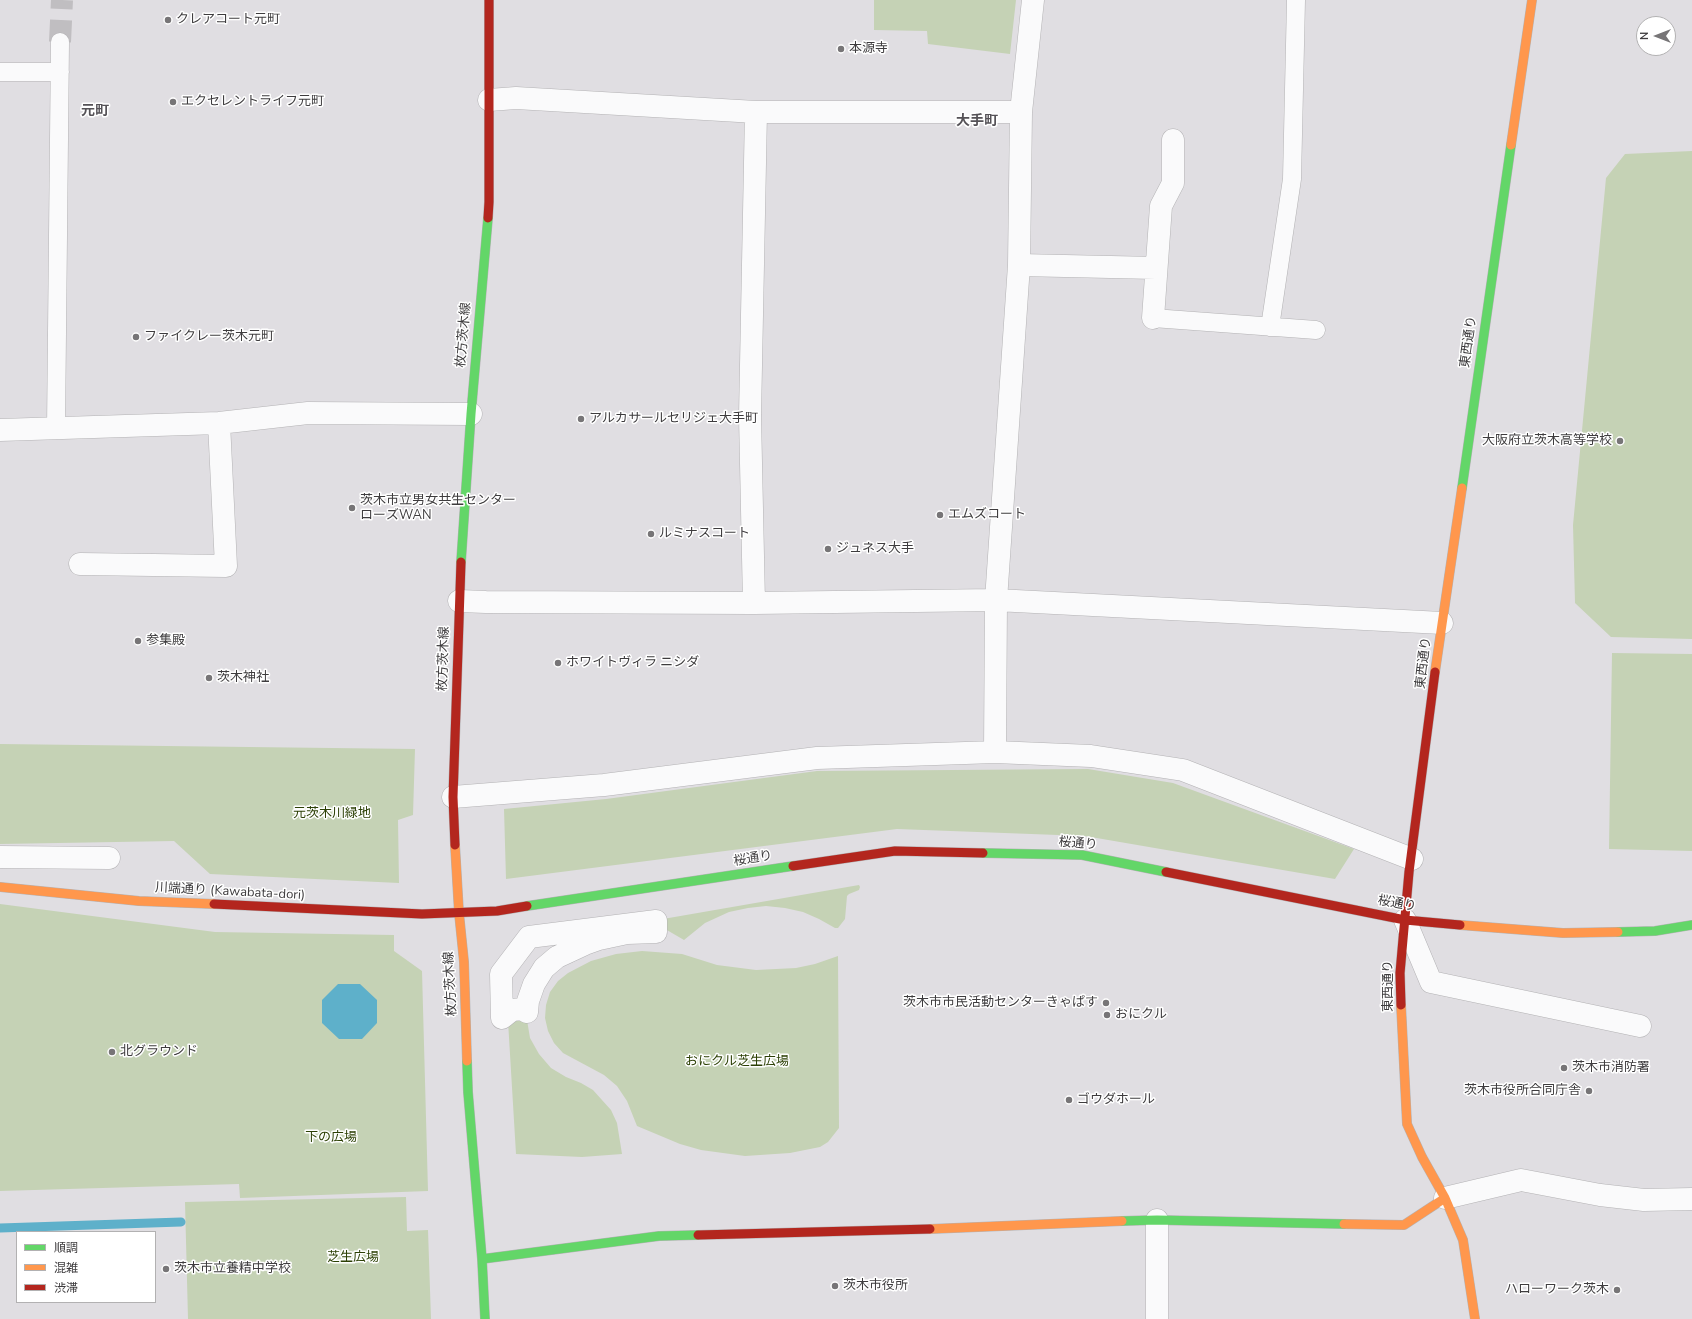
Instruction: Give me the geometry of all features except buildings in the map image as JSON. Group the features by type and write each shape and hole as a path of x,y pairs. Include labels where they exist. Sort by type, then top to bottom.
{"street":[{"name":"枚方茨木線","path":"485,1319 482,1258 468,1092 464,962 459,913 453,807 459,601 470,414 489,202 489,0"},
{"path":"995,752 996,600 1019,264 1021,112 1033,0"},
{"name":"東西通り","path":"1475,1319 1463,1240 1445,1198 1422,1158 1407,1124 1400,973 1412,859 1442,623 1532,0"},
{"path":"489,100 516,98 756,112 1021,112"},
{"path":"754,603 750,416 756,112"},
{"path":"1152,318 1161,206 1173,183 1173,140"},
{"path":"1019,264 1156,268"},
{"path":"0,430 219,423 308,413 470,414"},
{"path":"80,564 226,566 219,423"},
{"path":"459,601 754,603 996,600 1442,623"},
{"path":"453,807 817,758 995,752 1091,756 1183,770 1412,859"},
{"name":"桜通り","path":"459,913 497,911 895,851 1082,855 1405,920 1563,933 1655,932 1692,925"},
{"path":"0,857 109,858"},
{"name":"川端通り (Kawabata-dori)","path":"0,887 139,902 422,914 459,913"},
{"path":"1405,920 1431,982 1640,1026"},
{"path":"656,921 656,932 627,933 606,937 585,944 557,957 544,968 534,984 528,1001 527,1012 517,1008 508,1012 502,1018 501,974 529,937 656,921"},
{"path":"482,1258 659,1236 816,1233 1157,1220 1404,1225 1445,1198 1520,1180 1600,1195 1644,1200 1692,1199"},
{"path":"1157,1220 1157,1319"}],"lane":[{"path":"1270,327 1292,179 1296,0"},
{"path":"56,429 60,42"},
{"path":"0,72 60,72"},
{"path":"1152,318 1316,330"}],"green space":[{"path":"874,0 1016,0 1010,54 928,44 927,31 874,30"},
{"path":"1692,151 1692,639 1611,637 1575,603 1573,525 1606,178 1625,154"},
{"path":"1612,653 1692,654 1692,851 1609,849"},
{"name":"元茨木川緑地","path":"0,744 415,749 413,815 398,820 399,883 210,874 174,841 0,844"},
{"path":"1088,769 1173,783 1354,849 1335,879 1085,836 897,829 506,879 504,809 606,799 817,771"},
{"path":"859,885 859,890 847,896 845,919 838,928 835,928 803,912 766,906 729,912 705,923 684,940 660,926 663,919"},
{"name":"下の広場","path":"0,904 215,932 394,935 394,951 422,971 428,1191 240,1198 239,1184 0,1191"},
{"name":"おにクル芝生広場","path":"642,951 682,954 717,965 756,970 796,968 815,964 838,956 839,1128 828,1142 820,1147 790,1153 745,1156 701,1150 680,1144 637,1126 627,1101 617,1086 604,1075 563,1053 554,1043 548,1031 545,1018 546,1005 550,992 558,981 568,973 591,961 616,954"},
{"path":"527,1020 530,1038 539,1054 551,1068 593,1090 611,1110 617,1123 622,1154 582,1157 516,1154 508,1021"},
{"name":"芝生広場","path":"406,1197 407,1231 428,1230 431,1319 188,1319 185,1202"}],"water":[{"path":"338,984 360,984 377,1000 377,1023 362,1039 339,1039 322,1023 322,1000"}],"waterway":[{"path":"0,1228 181,1222"}],"tunnel":[{"path":"60,42 62,0"}],"traffic: fast":[{"path":"1462,488 1511,145"},
{"path":"461,562 471,414 488,218"},
{"path":"983,853 1082,855 1166,872"},
{"path":"527,906 793,866"},
{"path":"1618,932 1655,931 1692,925"},
{"path":"467,1061 485,1319"},
{"path":"1122,1221 1157,1220 1344,1224"},
{"path":"482,1259 659,1236 698,1235"}],"traffic: slow":[{"path":"1511,145 1532,0"},
{"path":"1435,672 1462,488"},
{"path":"455,845 459,913 464,962 467,1061"},
{"path":"0,887 139,901 214,904"},
{"path":"1460,925 1563,933 1618,932"},
{"path":"1401,1005 1407,1124 1422,1157 1445,1198 1463,1240 1475,1319"},
{"path":"1344,1224 1404,1225 1445,1198"},
{"path":"930,1229 1122,1221"}],"traffic: jam":[{"path":"488,218 489,0"},
{"path":"455,845 453,797 461,562"},
{"path":"1401,1005 1400,973 1409,872 1435,672"},
{"path":"793,866 895,851 983,853"},
{"path":"1166,872 1405,920 1460,925"},
{"path":"214,904 422,914 497,911 527,906"},
{"path":"698,1235 930,1229"}],"place":[{"name":"クレアコート元町","path":"168,20"},
{"name":"本源寺","path":"841,49"},
{"name":"エクセレントライフ元町","path":"173,102"},
{"name":"ファイクレー茨木元町","path":"136,337"},
{"name":"アルカサールセリジェ大手町","path":"581,419"},
{"name":"大阪府立茨木高等学校","path":"1620,441"},
{"name":"茨木市立男女共生センター ローズWAN","path":"352,508"},
{"name":"エムズコート","path":"940,515"},
{"name":"ルミナスコート","path":"651,534"},
{"name":"ジュネス大手","path":"828,549"},
{"name":"参集殿","path":"138,641"},
{"name":"ホワイトヴィラ ニシダ","path":"558,663"},
{"name":"茨木神社","path":"209,678"},
{"name":"茨木市市民活動センターきゃぱす","path":"1106,1003"},
{"name":"おにクル","path":"1107,1015"},
{"name":"北グラウンド","path":"112,1052"},
{"name":"茨木市消防署","path":"1564,1068"},
{"name":"茨木市役所合同庁舎","path":"1589,1091"},
{"name":"ゴウダホール","path":"1069,1100"},
{"name":"茨木市立養精中学校","path":"166,1269"},
{"name":"茨木市役所","path":"835,1286"},
{"name":"ハローワーク茨木","path":"1617,1290"}],"district":[{"name":"元町","path":"95,112"},
{"name":"大手町","path":"977,122"}]}
